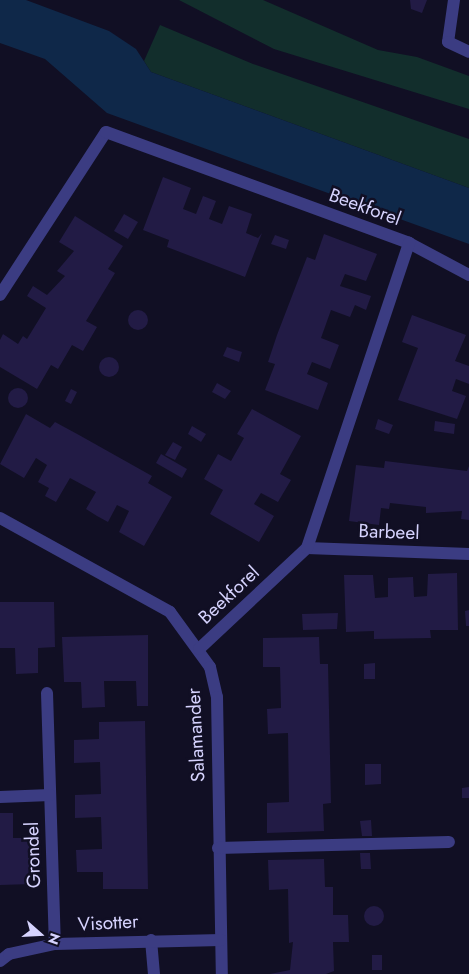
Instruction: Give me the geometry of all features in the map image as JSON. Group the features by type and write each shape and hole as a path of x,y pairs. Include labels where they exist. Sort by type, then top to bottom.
{"street":[{"path":"454,0 448,42 469,52"},
{"name":"Beekforel","path":"0,295 106,132 409,243 307,548 199,649"},
{"path":"409,243 469,275"},
{"name":"Salamander","path":"0,518 170,612 210,666 217,697 218,848 222,974"},
{"name":"Barbeel","path":"307,548 469,554"},
{"name":"Grondel","path":"47,693 55,944"},
{"name":"Grondel","path":"0,797 50,795"},
{"path":"218,848 449,842"},
{"path":"152,940 154,974"},
{"name":"Visotter","path":"0,961 9,954 55,944 152,940 221,940"}],"green space":[{"path":"179,0 263,0 378,50 417,57 469,76 469,109 274,49"},
{"path":"160,25 253,64 469,139 469,188 151,72 144,61"}],"water":[{"path":"0,0 26,0 109,31 136,49 151,72 469,188 469,244 107,113 45,59 0,43"}],"building":[{"path":"410,0 427,0 422,13 411,9"},
{"path":"163,177 191,188 183,209 196,214 203,196 216,201 209,219 222,224 229,206 252,214 246,233 258,238 262,233 245,277 167,247 169,240 143,230"},
{"path":"124,214 138,222 128,239 114,231"},
{"path":"75,216 123,246 108,269 115,273 86,321 97,327 83,351 72,345 58,369 51,365 37,389 0,367 0,340 3,334 18,344 23,336 27,339 46,308 27,296 33,286 47,295 65,276 57,271 74,251 59,242"},
{"path":"324,234 377,254 366,281 345,274 340,286 371,296 366,310 355,305 350,317 331,310 321,338 339,345 330,369 312,362 307,374 328,383 318,410 265,390 275,364 268,362 277,335 307,257 315,260"},
{"path":"275,235 289,240 286,249 271,244"},
{"path":"138,310 145,313 148,320 145,327 138,330 131,327 128,320 131,313"},
{"path":"412,315 466,335 455,361 469,366 469,384 456,379 452,391 466,396 457,419 398,400 418,348 402,342"},
{"path":"227,347 242,352 239,362 223,356"},
{"path":"109,357 116,360 119,367 116,374 109,377 102,374 99,367 102,360"},
{"path":"217,383 231,391 225,399 212,392"},
{"path":"18,388 25,391 28,398 25,405 18,408 11,405 8,398 11,391"},
{"path":"71,389 77,392 71,404 65,401"},
{"path":"252,409 301,436 280,474 291,480 278,502 261,493 254,504 274,516 259,542 210,514 223,490 204,479 218,454 231,461 244,438 237,434"},
{"path":"26,414 50,428 55,422 152,476 148,483 172,497 144,546 119,532 129,511 117,505 108,522 86,509 96,492 70,478 56,502 45,496 49,488 38,482 47,465 36,458 24,478 0,464"},
{"path":"378,419 393,425 389,434 375,429"},
{"path":"435,421 455,424 454,434 434,431"},
{"path":"192,426 206,434 201,442 188,434"},
{"path":"173,442 182,447 175,460 165,455"},
{"path":"161,454 187,469 182,478 156,463"},
{"path":"385,461 467,471 469,466 469,520 461,519 462,511 426,513 426,507 390,503 389,509 381,508 379,525 349,521 356,465 384,468"},
{"path":"457,573 458,630 430,630 431,638 374,639 374,631 346,632 344,575 373,575 375,598 388,597 388,578 413,577 414,597 427,596 428,574"},
{"path":"0,602 54,602 55,647 38,648 38,673 16,674 15,648 0,648"},
{"path":"469,610 469,626 466,626 465,611"},
{"path":"338,613 337,629 303,630 302,614"},
{"path":"148,635 148,706 137,706 136,681 104,681 105,707 82,708 81,682 64,682 62,637"},
{"path":"319,637 320,664 328,664 331,803 323,804 324,831 267,833 267,803 289,802 288,733 268,734 267,709 281,708 280,667 263,667 263,638"},
{"path":"375,663 375,679 364,679 364,664"},
{"path":"145,721 148,889 103,889 103,872 77,872 76,850 102,849 101,817 75,818 75,795 101,794 100,762 74,763 74,740 99,739 99,722"},
{"path":"365,764 381,764 381,784 365,785"},
{"path":"469,787 469,798 462,798 462,788"},
{"path":"0,813 13,813 13,838 31,838 32,884 0,885"},
{"path":"371,820 372,836 362,836 360,821"},
{"path":"360,853 370,853 371,869 361,869"},
{"path":"324,859 325,887 333,887 333,915 348,915 349,942 333,942 334,971 326,974 270,974 290,970 293,942 289,943 288,889 269,890 268,860"},
{"path":"374,906 381,909 384,916 381,923 374,926 367,923 364,916 367,909"},
{"path":"372,955 382,955 382,970 372,970"}]}
